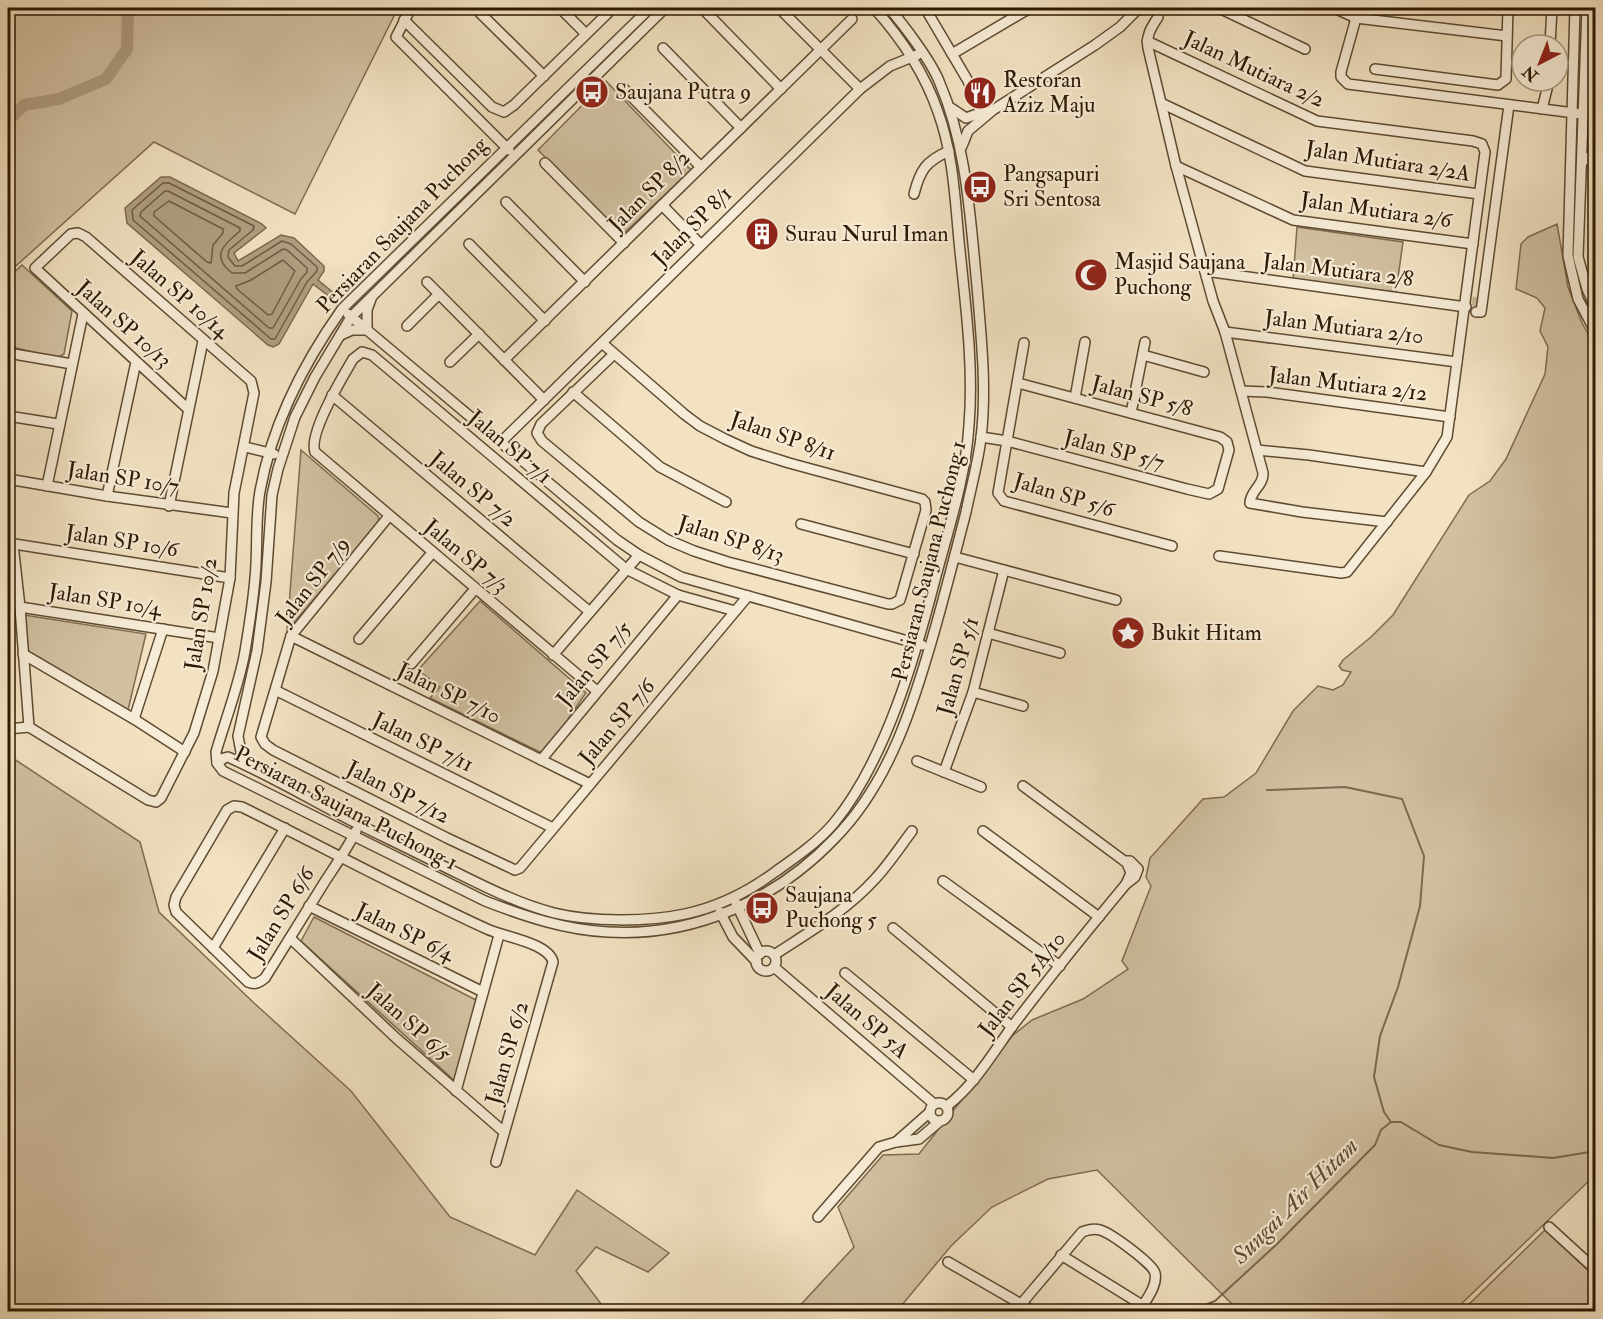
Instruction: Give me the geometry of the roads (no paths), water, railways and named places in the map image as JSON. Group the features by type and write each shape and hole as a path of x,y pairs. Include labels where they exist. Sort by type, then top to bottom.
{"street":[{"path":"411,8 396,38 514,156"},
{"path":"475,8 544,76"},
{"path":"560,8 586,34"},
{"path":"404,20 492,107 504,112 510,110 613,8"},
{"name":"Persiaran Saujana Puchong","path":"217,764 216,752 244,654 255,578 260,494 269,453 284,411 303,370 342,309 650,8"},
{"name":"Persiaran Saujana Puchong","path":"252,768 241,752 237,736 257,651 266,582 272,495 295,417 315,377 351,317 665,8"},
{"path":"780,8 860,89"},
{"name":"Persiaran Saujana Puchong 1","path":"874,8 911,57 926,82 937,109 949,152 967,320 969,425 964,464 917,644 877,754 859,789 833,824 768,877 734,898 684,914 609,920 558,914 493,891 359,825 252,768 224,758 217,764 223,771 485,901 529,918 608,932 651,930 722,915 767,893 835,839 880,779 915,694 955,557 981,437 983,406 980,318 970,209 961,147 938,77 889,8"},
{"path":"925,8 968,81 981,112"},
{"path":"952,54 1030,8"},
{"path":"961,147 968,131 993,110 1095,45 1128,21 1139,8"},
{"path":"1219,8 1305,50"},
{"path":"1334,8 1356,18 1507,36"},
{"path":"1375,69 1498,86 1506,79 1508,8"},
{"path":"1551,33 1552,8"},
{"path":"1575,8 1568,256 1578,299 1596,333"},
{"path":"1587,8 1578,256 1587,289 1596,309"},
{"path":"703,9 781,89"},
{"path":"1158,17 1149,31 1147,41 1161,103 1176,166 1205,271 1225,332 1263,477 1250,500 1253,505 1387,522"},
{"path":"1356,18 1341,72 1341,76 1348,84 1582,114"},
{"name":"Jalan SP 8/2","path":"504,360 852,19"},
{"name":"Jalan Mutiara 2/2","path":"1147,41 1317,121 1482,144 1485,152 1479,194"},
{"path":"663,48 741,128"},
{"name":"Jalan SP 8/1","path":"501,442 860,89 890,66 922,53"},
{"path":"623,88 701,167"},
{"path":"1542,109 1546,93"},
{"name":"Jalan Mutiara 2/2A","path":"1161,103 1305,171 1479,194"},
{"path":"1219,556 1347,572 1426,472 1444,444 1457,362 1474,305 1509,105"},
{"path":"949,106 960,116 966,118 993,110"},
{"path":"914,194 917,181 927,165 933,159 949,152"},
{"path":"1582,162 1596,152"},
{"path":"545,163 624,243"},
{"name":"Jalan Mutiara 2/6","path":"1176,166 1293,220 1473,244"},
{"path":"1474,305 1473,244 1479,194"},
{"path":"506,202 585,282"},
{"path":"662,206 701,245"},
{"name":"Jalan SP 10/14","path":"34,268 71,234 78,233 86,237 254,386"},
{"path":"469,244 545,321"},
{"name":"Jalan SP 10/13","path":"34,268 188,409"},
{"name":"Jalan Mutiara 2/8","path":"1205,271 1474,305"},
{"path":"427,282 544,400"},
{"path":"407,326 439,294"},
{"path":"366,330 367,310 372,297"},
{"path":"342,309 617,540 639,555 681,577 930,647"},
{"path":"46,486 83,314"},
{"path":"339,336 352,330 366,330"},
{"name":"Jalan Mutiara 2/10","path":"1225,332 1457,362"},
{"path":"450,362 478,334"},
{"path":"169,506 203,341"},
{"path":"1076,398 1085,342"},
{"path":"1131,412 1145,342"},
{"name":"Jalan SP 8/11","path":"602,343 684,414 725,439 751,451 780,460 922,499 926,510 914,554"},
{"name":"Jalan SP 5/6","path":"1024,343 998,493 1004,501 1172,546"},
{"name":"Jalan SP 7/1","path":"313,448 314,439 332,395 356,356 362,352 372,355 626,569 678,595 735,611"},
{"path":"8,353 72,364"},
{"name":"Jalan SP 8/13","path":"614,354 541,424 537,433 639,522 668,540 694,551 728,562 892,604 903,596 914,554"},
{"path":"1143,356 1204,372"},
{"path":"107,496 136,362"},
{"name":"Jalan SP 5/8","path":"1018,383 1220,437 1227,442 1229,450 1223,471"},
{"name":"Jalan SP 10/2","path":"29,727 148,800 156,802 161,798 194,733 213,671 230,578 234,493 245,447 254,386"},
{"name":"Jalan Mutiara 2/12","path":"1241,391 1267,392 1450,417"},
{"path":"573,392 660,467 726,502"},
{"name":"Jalan SP 7/2","path":"332,395 590,612"},
{"path":"8,416 58,424"},
{"name":"Jalan SP 5/7","path":"981,437 1007,441 1209,494 1218,489 1223,471"},
{"path":"245,447 282,456"},
{"name":"Jalan SP 7/3","path":"313,448 318,455 432,553 597,691"},
{"path":"1257,450 1426,472"},
{"name":"Jalan SP 10/7","path":"8,479 169,506 232,513"},
{"name":"Jalan SP 7/9","path":"265,744 261,737 291,636 389,516"},
{"path":"801,524 914,554"},
{"path":"8,729 29,727 20,607 10,543"},
{"name":"Jalan SP 10/6","path":"10,543 230,578"},
{"path":"359,639 432,553"},
{"path":"553,655 639,555"},
{"path":"955,557 1116,600"},
{"name":"Jalan SP 5/1","path":"944,772 973,692 1004,570"},
{"path":"411,664 475,589"},
{"name":"Jalan SP 7/5","path":"541,760 678,595"},
{"name":"Jalan SP 7/6","path":"515,870 520,868 747,596"},
{"name":"Jalan SP 10/4","path":"20,607 219,638"},
{"path":"134,719 163,629"},
{"path":"988,633 1060,653"},
{"name":"Jalan SP 7/10","path":"291,636 590,784"},
{"path":"23,654 134,719 185,752"},
{"name":"Jalan SP 7/11","path":"276,691 553,828"},
{"path":"973,692 1023,706"},
{"name":"Jalan SP 7/12","path":"265,744 437,833 515,870"},
{"path":"917,761 981,787"},
{"name":"Jalan SP 5A/10","path":"947,1106 960,1096 974,1080 1060,966 1126,884 1135,877 1138,869 1130,861 1124,861 1023,786"},
{"name":"Jalan SP 6/6","path":"285,828 242,807 234,806 227,810 198,857 174,905 176,912 248,982 254,984 265,978 359,825"},
{"path":"213,948 285,828 499,935 456,1091"},
{"path":"774,955 838,913 858,896 879,875 912,831"},
{"path":"983,831 1099,917"},
{"path":"943,881 1060,966"},
{"path":"734,898 758,958 765,952 774,955"},
{"name":"Jalan SP 5A","path":"717,904 733,937 758,958 759,968 764,971 774,967 932,1108"},
{"name":"Jalan SP 6/4","path":"309,906 483,992"},
{"path":"893,928 1012,1027"},
{"name":"Jalan SP 6/2","path":"496,1162 553,962 552,955 544,948 499,935"},
{"name":"Jalan SP 6/5","path":"290,938 456,1091 504,1132"},
{"path":"774,955 776,961 774,967"},
{"path":"845,973 974,1080"},
{"path":"818,1217 879,1147 919,1139 948,1114 947,1106 942,1103 932,1108 896,1142"},
{"path":"932,1108 934,1119 940,1121"},
{"path":"1549,1227 1596,1270"},
{"path":"1022,1303 1061,1255 1082,1232 1094,1229 1102,1230 1152,1267 1156,1275 1153,1287 1141,1308 1061,1255"},
{"path":"948,1262 1035,1311"}],"water":[{"path":"161,177 170,177 266,228 234,253 238,261 281,235 294,238 324,266 324,271 318,280 335,294 331,298 313,284 279,344 273,347 268,345 127,223 125,208"}],"waterway":[{"path":"8,121 24,105 59,99 106,79 127,49 128,10 131,8"},
{"path":"1267,790 1345,787 1402,799 1424,856 1420,906 1398,987 1380,1036 1374,1077 1384,1112 1391,1122"},
{"name":"Sungai Air Hitam","path":"1187,1312 1215,1301 1277,1244 1375,1145 1381,1130 1391,1122 1401,1122 1439,1145 1472,1152 1553,1158 1596,1151"}],"tunnel":[{"path":"1472,301 1477,302"}],"place":[{"name":"Saujana Putra 9","path":"592,92"},
{"name":"Restoran Aziz Maju","path":"980,93"},
{"name":"Pangsapuri Sri Sentosa","path":"980,187"},
{"name":"Surau Nurul Iman","path":"762,234"},
{"name":"Masjid Saujana Puchong","path":"1091,275"},
{"name":"Bukit Hitam","path":"1128,633"},
{"name":"Saujana Puchong 5","path":"762,908"}]}
